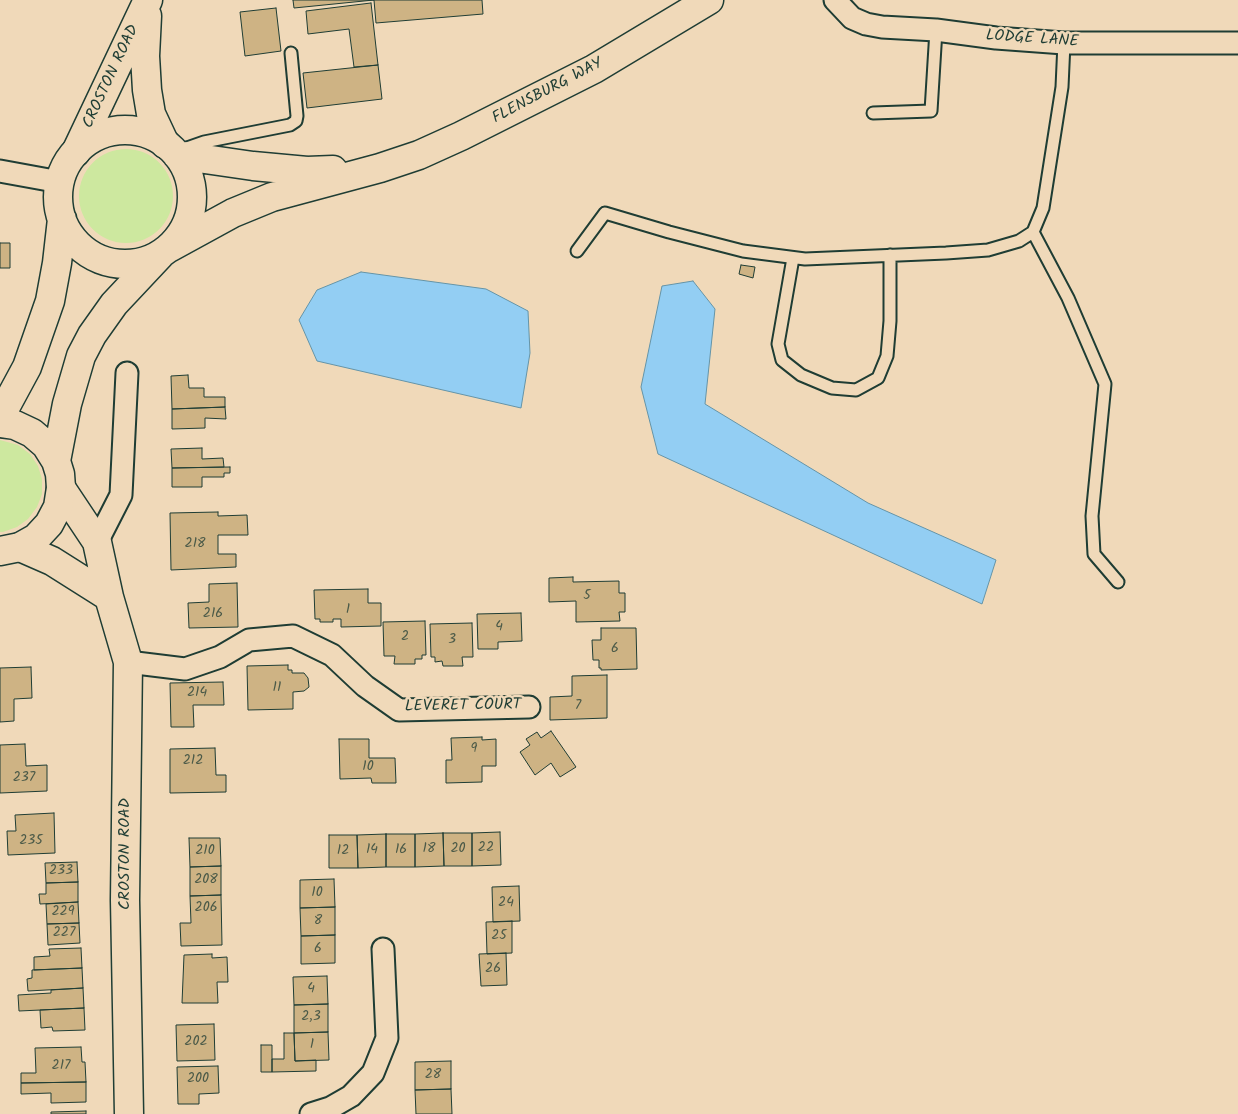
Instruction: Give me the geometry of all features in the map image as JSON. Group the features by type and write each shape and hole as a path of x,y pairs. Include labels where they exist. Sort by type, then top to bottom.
{"main road":[{"name":"FLENSBURG WAY","path":"165,251 233,212 272,196 380,168 427,151 529,103 594,69 708,0"},
{"name":"CROSTON ROAD","path":"148,1 145,56 146,90 151,114 172,150"},
{"name":"CROSTON ROAD","path":"76,152 148,1"},
{"path":"56,461 67,404 81,356 92,335 114,304 165,251 184,230 191,213 192,195 190,178 185,166 172,150 154,137 141,132 125,130 108,133 91,140 76,152 66,166 60,182 58,199 62,219 71,237 81,248 96,258 112,263 144,262 165,251"},
{"name":"FLENSBURG WAY","path":"172,150 254,166 307,171 380,168"},
{"path":"0,417 28,367 46,314 57,263 62,219"},
{"path":"0,423 15,425 32,433 46,445 56,461 60,474 61,488 58,507 49,524 36,538 10,549"},
{"name":"CROSTON ROAD","path":"61,488 97,542 109,597 128,662 126,900 129,1114"},
{"path":"10,549 52,561 109,597"}],"street":[{"name":"LODGE LANE","path":"835,0 852,18 866,24 882,27 936,30 996,38 1064,43 1238,43"},
{"path":"0,172 60,182"},
{"path":"97,542 121,495 127,373"},
{"name":"LEVERET COURT","path":"128,662 185,669 220,656 249,640 293,636 332,655 365,686 399,710 529,707"},
{"path":"311,1114 330,1108 351,1096 373,1073 388,1038 383,949"}],"lane":[{"path":"874,113 931,111 936,30"},
{"path":"577,251 606,212 670,232 743,251 805,259 988,250 1019,241 1033,232 1042,208 1062,87 1064,43"},
{"path":"172,150 290,125 296,121 291,53"},
{"path":"1033,232 1068,298 1105,384 1092,516 1094,554 1118,582"},
{"path":"793,258 778,344 782,360 800,375 832,388 856,390 878,378 887,356 890,321 890,255"}],"green space":[{"path":"126,149 144,153 159,163 169,178 173,196 169,214 159,229 144,239 126,243 108,239 93,229 83,214 79,196 83,178 93,163 108,153"},
{"path":"0,440 18,445 30,454 38,466 42,479 42,494 37,507 28,519 17,527 3,532 0,532"}],"water":[{"path":"361,272 486,289 528,311 530,353 521,408 317,361 299,320 317,290"},
{"path":"693,281 715,309 705,404 868,503 996,560 982,604 658,454 641,387 662,286"}],"building":[{"path":"293,0 374,0 294,8"},
{"path":"374,0 482,0 483,14 376,23"},
{"path":"371,3 378,65 354,67 349,29 308,34 306,11"},
{"path":"276,8 281,51 245,56 240,12"},
{"path":"378,65 382,99 307,108 303,73"},
{"path":"0,243 10,243 10,268 0,268"},
{"path":"741,265 755,267 753,278 739,274"},
{"path":"188,375 189,388 204,388 204,397 225,397 225,407 172,409 171,376"},
{"path":"225,407 226,419 205,418 205,428 172,429 172,409"},
{"path":"202,448 202,459 223,458 224,467 172,468 171,449"},
{"path":"230,467 230,473 224,473 224,477 202,477 202,487 172,487 172,468"},
{"path":"218,512 218,516 247,515 248,535 218,535 218,554 236,554 236,567 171,570 170,513"},
{"path":"573,577 573,582 619,581 619,593 625,593 625,612 619,612 620,621 576,622 576,601 549,602 549,578"},
{"path":"237,583 238,627 189,628 188,603 209,602 209,584"},
{"path":"368,589 368,603 381,603 381,626 341,627 341,619 333,619 333,622 320,622 320,619 315,619 314,590"},
{"path":"521,613 522,641 498,642 498,649 478,649 477,614"},
{"path":"425,621 426,655 422,655 422,659 415,659 415,664 394,664 395,656 384,656 383,622"},
{"path":"472,623 473,657 462,657 463,666 443,666 442,661 435,662 435,657 431,657 430,624"},
{"path":"601,628 636,628 637,669 601,670 599,668 599,660 593,660 592,640 601,640"},
{"path":"288,665 288,670 292,670 292,673 304,673 308,678 309,687 304,691 293,692 293,709 248,710 247,666"},
{"path":"31,667 32,698 14,699 14,721 0,722 0,668"},
{"path":"607,675 607,718 550,720 550,697 572,696 572,676"},
{"path":"223,682 224,705 193,705 194,727 171,727 170,683"},
{"path":"551,731 576,767 560,777 551,763 535,775 520,752 530,745 526,739 537,732 541,738"},
{"path":"482,737 482,740 496,739 496,766 482,766 482,782 446,783 446,760 452,760 451,738"},
{"path":"339,739 369,739 369,758 395,758 396,783 372,783 371,778 340,779"},
{"path":"25,744 26,766 47,765 47,791 0,793 0,745"},
{"path":"215,748 216,775 226,775 226,792 170,793 170,749"},
{"path":"54,813 55,853 8,855 7,831 16,831 15,815"},
{"path":"500,832 501,865 472,866 472,833"},
{"path":"443,833 444,866 415,867 415,834"},
{"path":"443,833 472,833 472,866 444,866"},
{"path":"386,834 386,867 358,868 357,835"},
{"path":"386,834 415,834 415,867 386,867"},
{"path":"329,835 357,835 358,868 329,868"},
{"path":"189,838 220,838 221,866 190,867"},
{"path":"77,862 78,882 46,883 45,863"},
{"path":"221,866 221,895 190,896 190,867"},
{"path":"334,879 335,907 300,908 300,880"},
{"path":"78,882 78,902 40,904 39,894 46,894 46,883"},
{"path":"519,886 520,921 493,922 492,887"},
{"path":"221,895 222,945 181,946 180,923 191,923 190,896"},
{"path":"78,902 79,923 47,924 46,904"},
{"path":"335,907 335,935 301,936 300,908"},
{"path":"512,921 512,953 487,954 486,922"},
{"path":"79,923 80,943 48,945 47,924"},
{"path":"335,935 335,963 301,964 301,936"},
{"path":"81,948 82,968 34,970 34,957 50,956 49,949"},
{"path":"506,953 507,985 481,986 479,954"},
{"path":"212,954 212,958 227,957 228,982 217,982 218,1003 182,1003 184,955"},
{"path":"82,968 83,988 28,991 27,979 32,978 32,970"},
{"path":"327,976 328,1004 294,1005 293,977"},
{"path":"83,988 84,1008 19,1011 18,995 51,993 51,990"},
{"path":"328,1004 328,1032 294,1033 294,1005"},
{"path":"84,1008 85,1030 53,1031 52,1027 41,1028 40,1010"},
{"path":"214,1024 215,1060 177,1061 176,1025"},
{"path":"328,1032 329,1060 295,1061 294,1033"},
{"path":"284,1033 294,1033 295,1061 316,1060 316,1071 272,1072 272,1059 284,1059"},
{"path":"261,1045 272,1045 272,1072 261,1072"},
{"path":"81,1047 82,1062 85,1062 86,1082 21,1083 21,1073 36,1073 35,1048"},
{"path":"451,1061 451,1089 415,1090 415,1062"},
{"path":"218,1066 219,1093 199,1094 199,1104 178,1104 177,1067"},
{"path":"86,1082 86,1102 51,1103 51,1093 21,1094 21,1083"},
{"path":"451,1089 452,1114 416,1114 415,1090"},
{"path":"86,1111 86,1114 51,1114 51,1112"}]}
